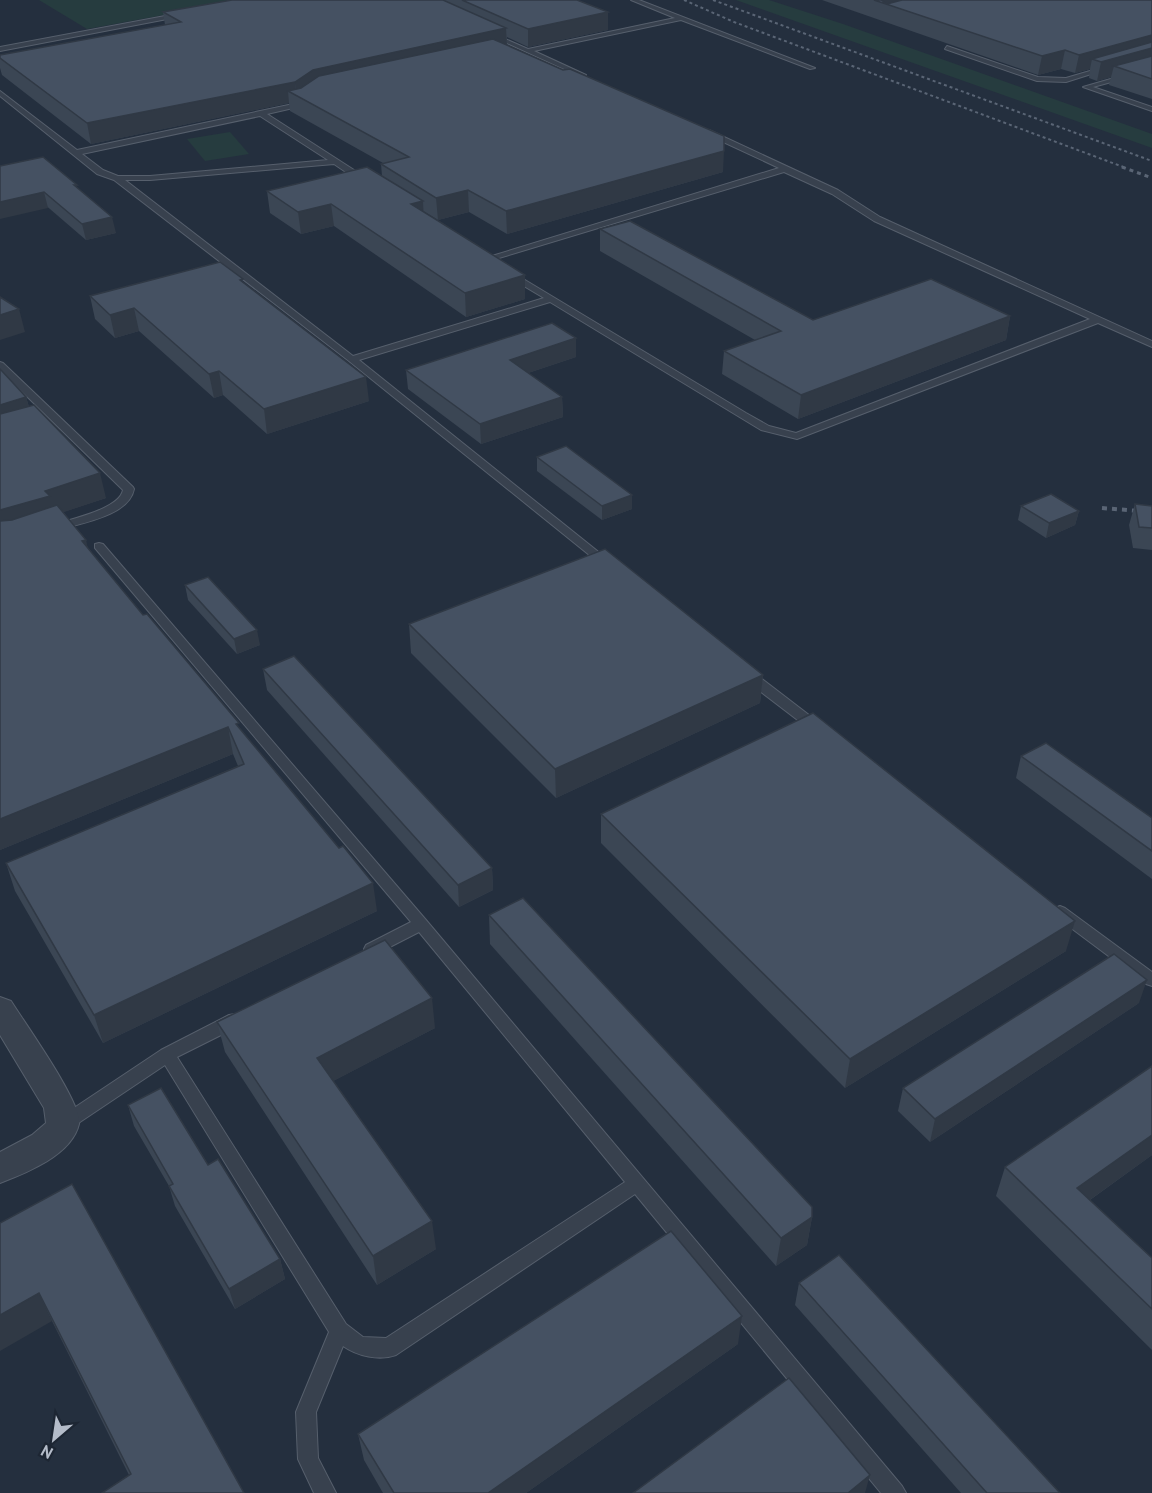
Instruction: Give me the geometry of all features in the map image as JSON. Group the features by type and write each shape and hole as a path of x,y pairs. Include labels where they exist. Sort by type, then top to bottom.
{"street":[{"path":"0,1009 63,1114 62,1126 53,1137 0,1168"}],"lane":[{"path":"634,0 812,68"},
{"path":"0,49 192,13"},
{"path":"509,50 682,18"},
{"path":"489,33 591,79"},
{"path":"947,48 1037,79 1066,80 1120,64"},
{"path":"1152,69 1086,87 1152,110"},
{"path":"0,93 100,172 117,178 352,359 621,575"},
{"path":"76,153 300,105 309,98"},
{"path":"261,113 376,188"},
{"path":"698,127 773,160 785,169 835,192 877,219 1152,344"},
{"path":"117,178 150,178 336,162"},
{"path":"486,259 785,169"},
{"path":"476,253 496,265"},
{"path":"505,271 765,428 797,436 1099,319"},
{"path":"352,359 551,299"},
{"path":"0,365 53,421 129,489 127,498 113,509 48,531"},
{"path":"99,546 421,924 636,1185 896,1493"},
{"path":"741,670 825,734"},
{"path":"1049,903 1152,980"},
{"path":"357,957 421,924"},
{"path":"62,1126 167,1055 252,1011"},
{"path":"167,1055 339,1331 358,1346 389,1348 636,1185"},
{"path":"324,1493 308,1459 306,1412 339,1331"}],"green space":[{"path":"39,0 246,0 87,29"},
{"path":"736,0 769,0 843,24 1152,134 1152,148"},
{"path":"230,132 249,154 205,161 187,139"}],"building":[{"path":"232,0 443,0 506,28 313,70 295,82 87,123 0,58 0,55 181,22 163,12"},
{"path":"462,0 577,0 608,12 528,29"},
{"path":"874,0 881,0 887,4 902,0 1152,0 1152,35 1079,55 1065,50 1042,56"},
{"path":"493,39 563,70 570,69 724,136 724,151 506,211 468,190 436,198 381,164 409,157 288,91 301,88 319,76"},
{"path":"1152,42 1152,48 1101,62 1092,59"},
{"path":"1152,56 1152,79 1114,66"},
{"path":"43,157 112,217 82,224 44,192 0,202 0,166"},
{"path":"367,167 423,201 411,204 525,275 465,293 331,204 298,212 267,191"},
{"path":"630,221 813,320 931,279 1010,316 801,395 724,351 781,331 600,229"},
{"path":"220,262 366,377 264,409 219,371 209,374 134,308 110,315 90,296"},
{"path":"0,297 19,309 0,315"},
{"path":"552,323 576,338 510,360 562,397 480,424 406,370"},
{"path":"0,369 26,397 0,405"},
{"path":"34,405 100,473 45,491 50,496 0,510 0,414"},
{"path":"566,446 632,495 602,506 537,457"},
{"path":"1051,494 1079,511 1049,523 1021,506"},
{"path":"1135,504 1152,506 1152,528 1139,527"},
{"path":"57,505 86,540 82,541 143,615 147,614 239,723 236,724 339,848 343,846 373,883 94,1015 6,863 244,764 228,727 0,819 0,521 12,520"},
{"path":"605,549 763,675 555,769 409,624"},
{"path":"208,577 257,630 234,639 185,585"},
{"path":"294,656 492,868 458,885 263,669"},
{"path":"813,713 1075,921 850,1059 601,814"},
{"path":"1046,743 1152,818 1152,851 1021,756"},
{"path":"523,898 812,1207 812,1217 781,1238 489,915"},
{"path":"385,940 432,998 317,1058 432,1221 373,1256 217,1022"},
{"path":"1114,954 1147,980 935,1119 903,1088"},
{"path":"1152,1066 1152,1135 1077,1188 1152,1258 1152,1309 1005,1167"},
{"path":"161,1088 208,1165 218,1159 280,1259 229,1289 169,1186 173,1184 128,1105"},
{"path":"72,1184 244,1493 102,1493 131,1474 39,1293 0,1315 0,1223"},
{"path":"671,1231 742,1316 488,1493 394,1493 358,1434"},
{"path":"839,1255 1060,1493 987,1493 799,1283"},
{"path":"789,1378 870,1475 848,1493 633,1493"}],"railway":[{"path":"684,0 734,22 1126,168"},
{"path":"713,0 1152,161"},
{"path":"1122,167 1152,178"},
{"path":"1102,508 1152,512"}]}
